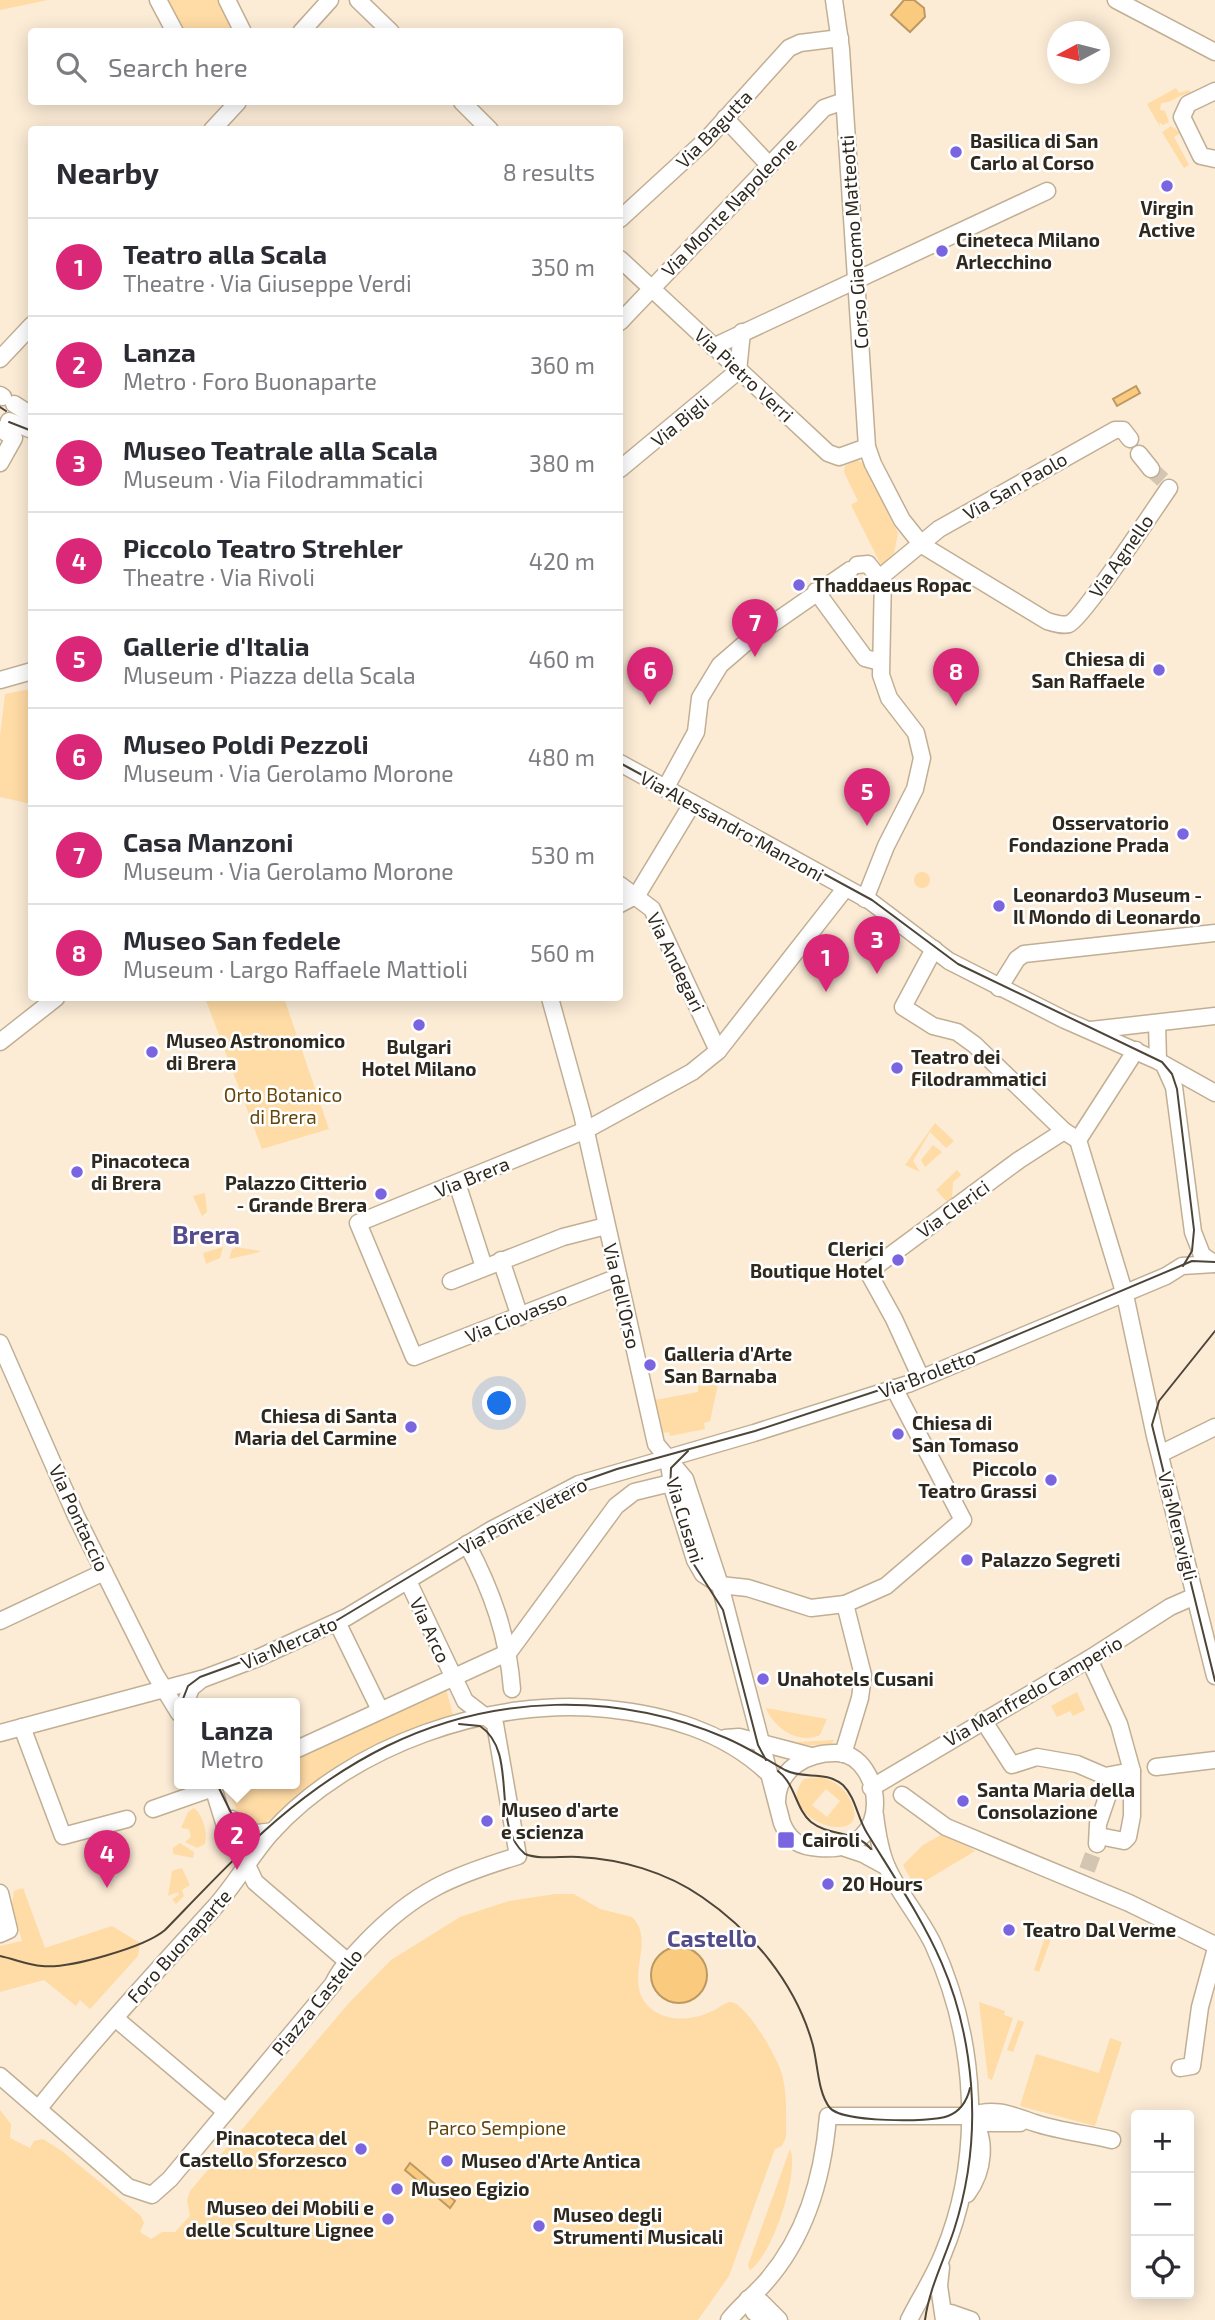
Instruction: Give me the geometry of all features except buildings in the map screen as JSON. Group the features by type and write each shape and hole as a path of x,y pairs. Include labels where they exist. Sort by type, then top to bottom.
{"street":[{"path":"158,0 173,28"},
{"path":"227,0 241,28"},
{"path":"305,28 330,0"},
{"path":"358,0 387,28"},
{"name":"Corso Giacomo Matteotti","path":"837,0 867,447 902,520 922,545"},
{"path":"1116,0 1215,52"},
{"name":"Via Bagutta","path":"623,216 706,140 789,48 839,37"},
{"path":"1215,91 1186,105 1182,117 1201,156 1215,159"},
{"name":"Via Monte Napoleone","path":"623,319 824,108 844,101"},
{"path":"215,126 228,105"},
{"path":"465,105 486,126"},
{"path":"725,118 769,165"},
{"path":"713,347 1046,191"},
{"name":"Via Pietro Verri","path":"623,262 828,453 839,457 867,447"},
{"path":"0,359 28,329"},
{"path":"738,371 742,332"},
{"name":"Via Bigli","path":"623,467 738,371"},
{"path":"5,410 25,411 28,416"},
{"path":"5,410 28,426"},
{"path":"0,463 14,439 5,410"},
{"name":"Via San Paolo","path":"882,582 887,569 922,545 939,529 1111,432 1123,430 1130,439"},
{"path":"1139,454 1151,468"},
{"name":"Via Agnello","path":"922,545 1047,621 1072,623 1168,487"},
{"path":"900,559 902,520"},
{"path":"665,789 696,732 700,698 720,665 816,591 854,567 869,564 882,582 880,662 865,658 816,591"},
{"name":"Via Brera","path":"414,1357 358,1223 586,1130 692,1072 718,1051 854,894 886,846 906,805 921,765 916,733 885,691 880,662"},
{"path":"0,680 28,672"},
{"name":"Via Alessandro Manzoni","path":"623,765 854,894 934,949 999,988 1158,1060 1215,1093"},
{"path":"623,902 637,895 692,804"},
{"name":"Via Andegari","path":"623,887 652,909 718,1051"},
{"path":"999,988 1017,959 1024,954 1215,933"},
{"path":"934,949 903,1007 933,1026 964,1037 1064,1131 1078,1140 1136,1050"},
{"path":"0,1042 53,1001"},
{"name":"Via dell'Orso","path":"551,1001 586,1130 656,1444 668,1458"},
{"path":"1089,1031 1215,1016"},
{"path":"1157,1023 1158,1060 1169,1072 1174,1087 1191,1218 1198,1248 1215,1264"},
{"name":"Via Clerici","path":"921,1378 894,1319 868,1272 1064,1131"},
{"name":"Via Meravigli","path":"1078,1140 1124,1293 1160,1454 1215,1675"},
{"path":"457,1183 484,1267"},
{"path":"1191,1218 1190,1245 1180,1267 1215,1264"},
{"path":"451,1281 563,1237 606,1226"},
{"path":"500,1261 520,1317"},
{"name":"Via Broletto","path":"668,1458 921,1378 1180,1267"},
{"name":"Via Ciovasso","path":"414,1357 618,1277"},
{"name":"Via Pontaccio","path":"0,1343 104,1572 174,1706"},
{"path":"720,1585 764,1592 811,1608 845,1604 886,1586 963,1520 894,1388"},
{"path":"1160,1454 1215,1427"},
{"name":"Via Ponte Vetero","path":"408,1581 467,1544 579,1484 668,1458"},
{"name":"Via Cusani","path":"668,1458 671,1483 695,1560 703,1574 720,1585"},
{"name":"Via Cusani","path":"668,1458 685,1479 720,1585 760,1745 778,1801"},
{"path":"645,1464 660,1471 671,1483"},
{"name":"Via Ponte Vetero","path":"509,1653 616,1506 634,1492 671,1483"},
{"path":"467,1544 499,1614 509,1653 512,1689"},
{"path":"0,1621 104,1572"},
{"name":"Via Mercato","path":"0,1733 205,1678 278,1650 337,1622 408,1581"},
{"name":"Via Arco","path":"408,1581 465,1701"},
{"name":"Via Manfredo Camperio","path":"872,1788 1089,1659 1170,1607 1195,1596"},
{"path":"842,1754 863,1675 845,1604"},
{"path":"337,1622 380,1710"},
{"path":"300,1748 509,1653"},
{"path":"1089,1659 1119,1724 1132,1771 1132,1816 1128,1837 1124,1841 1098,1841 1098,1824 1114,1777"},
{"path":"187,1698 191,1688 205,1678"},
{"path":"457,1722 465,1701 484,1715"},
{"name":"Foro Buonaparte","path":"39,2108 115,2018 229,1892 273,1831 326,1786 411,1739 484,1715 590,1707 664,1719 722,1738 769,1773"},
{"name":"Piazza Castello","path":"39,2108 128,2187 152,2195 160,2190 333,1984 348,1962 394,1915 432,1888 462,1873 518,1856 495,1724 484,1715"},
{"path":"739,1737 753,1717"},
{"path":"983,1720 1012,1765 1037,1757 1077,1763 1114,1777 1132,1771"},
{"path":"22,1727 41,1785 63,1836 127,1819"},
{"name":"Foro Buonaparte","path":"722,1738 739,1737 760,1745 811,1756"},
{"path":"887,1867 863,1854 845,1849 813,1848 796,1843 784,1829 778,1801 779,1787 798,1762 811,1756 842,1754 866,1771 872,1788 874,1811 887,1867 927,1932 955,2004 964,2045 970,2108 960,2201 943,2255 939,2286 948,2317 971,2320"},
{"path":"1156,1767 1207,1761"},
{"path":"153,1809 206,1789"},
{"path":"217,1789 226,1834 256,1882 348,1962"},
{"path":"218,1789 232,1820 246,1865"},
{"path":"902,1795 946,1827 975,1840 1081,1875 1215,1945"},
{"path":"845,1849 867,1833 874,1811"},
{"path":"232,1820 248,1833 273,1831"},
{"path":"0,1893 4,1932"},
{"path":"1180,2068 1192,2066 1200,2007 1215,1952"},
{"path":"115,2018 226,2112"},
{"path":"0,2076 39,2108"},
{"path":"970,2108 984,2123 1033,2122"},
{"path":"970,2108 980,2128 983,2145"},
{"path":"729,2320 761,2288 789,2250 809,2210 820,2178 828,2116 970,2108 1000,2111 1033,2122 1112,2140"},
{"path":"960,2201 975,2179 983,2145 999,2122"},
{"path":"909,2320 943,2255"},
{"path":"748,2299 754,2312 764,2320"},
{"path":"748,2299 761,2302 779,2320"}],"green space":[{"path":"0,0 48,0 0,10"},
{"path":"168,0 219,0 234,28 182,28"},
{"path":"1176,88 1179,93 1188,90 1192,93 1161,103 1160,110 1165,111 1169,122 1163,125 1159,122 1160,127 1147,104"},
{"path":"1171,126 1181,133 1174,137 1189,165 1184,168 1162,132"},
{"path":"857,460 863,463 898,533 894,553 882,567 851,505 858,501 844,472 845,466"},
{"path":"28,690 28,803 0,797 0,737 5,694"},
{"path":"919,872 925,872 930,880 928,886 919,888 914,883 914,877"},
{"name":"Orto Botanico di Brera","path":"206,1001 285,1001 329,1129 262,1149"},
{"path":"935,1123 954,1141 946,1148 930,1132 913,1161 920,1172 905,1165"},
{"path":"933,1145 942,1152 925,1167 921,1160"},
{"path":"957,1170 961,1175 953,1182 952,1197 956,1204 952,1207 936,1190"},
{"path":"205,1193 207,1212 202,1216 193,1196"},
{"path":"223,1247 220,1258 206,1264 203,1253"},
{"path":"236,1247 260,1252 229,1259 232,1249"},
{"path":"718,1384 710,1421 704,1423 705,1429 670,1436 669,1432 663,1433 655,1400 698,1392 698,1386"},
{"path":"445,1685 453,1715 377,1749 306,1793 261,1826 240,1817 227,1789 300,1789 300,1752"},
{"path":"1077,1692 1085,1710 1073,1716 1070,1711 1057,1717 1051,1706"},
{"path":"766,1708 827,1719 820,1735 803,1738 781,1728"},
{"path":"779,1740 797,1742 835,1740 830,1745 796,1745"},
{"path":"824,1778 844,1790 854,1815 850,1824 839,1827 825,1825 811,1818 800,1807 797,1794 804,1779","holes":["826,1789 840,1801 827,1817 812,1805"]},
{"path":"194,1808 204,1824 206,1835 205,1844 197,1848 185,1842 191,1837 189,1829 181,1828 188,1812"},
{"path":"946,1832 975,1851 915,1887 903,1865 923,1845"},
{"path":"180,1843 194,1852 193,1858 173,1854 173,1848"},
{"path":"182,1868 190,1885 182,1890 184,1896 176,1904 172,1899 179,1895 178,1892 168,1896 172,1871"},
{"path":"23,1888 45,1948 112,1926 140,1943 138,1956 90,2009 80,2000 76,2006 44,1980 0,1992 0,1946 22,1941 12,1905 14,1891"},
{"name":"Parco Sempione","path":"574,1894 600,1909 632,1917 639,1927 641,1937 638,1985 642,1996 655,2012 670,2018 687,2018 703,2015 729,2002 736,2004 753,2021 781,2070 785,2092 786,2137 782,2146 775,2149 729,2276 698,2320 0,2320 0,2110 11,2124 10,2138 30,2148 34,2141 43,2139 62,2151 141,2216 144,2223 140,2232 151,2239 162,2232 175,2232 190,2216 187,2200 190,2191 348,2004 391,1960 460,1917 509,1901"},
{"path":"1046,1934 1052,1936 1039,1972 1034,1970"},
{"path":"979,2002 1005,2011 1004,2015 1013,2018 992,2080 988,2078"},
{"path":"1018,2020 1024,2022 1013,2052 1007,2050"},
{"path":"1110,2038 1122,2042 1095,2126 1020,2106 1036,2054 1099,2073"},
{"path":"790,2149 791,2175 782,2212 767,2248 750,2270 748,2265"}],"shaded area":[{"path":"904,0 914,0 924,8 925,17 910,32 891,15"},
{"path":"1136,386 1140,393 1117,406 1113,399"},
{"path":"679,1947 694,1952 702,1960 707,1975 702,1990 694,1998 679,2003 664,1998 656,1990 651,1975 656,1960 664,1952"},
{"path":"410,2163 455,2201 450,2208 405,2170"}],"tunnel":[{"path":"1151,469 1164,481"},
{"path":"1087,1870 1096,1846"}],"tram line":[{"path":"0,407 6,411"},
{"path":"9,422 28,429"},
{"path":"623,765 872,900 958,964 1162,1062 1172,1074 1177,1089 1194,1230 1192,1251 1183,1266"},
{"path":"183,1698 188,1686 200,1677 277,1649 334,1622 487,1530 577,1483 617,1469 755,1431 910,1380 1192,1261 1215,1262"},
{"path":"1215,1331 1159,1401 1152,1425 1215,1681"},
{"path":"688,1451 671,1468 670,1491 693,1563 723,1610 758,1745 766,1760"},
{"path":"0,1956 42,1966 54,1966 106,1956 155,1937 267,1828 323,1784 387,1746 469,1716 512,1708 555,1705 599,1706 642,1712 726,1738 792,1773 836,1780 851,1796 864,1827 936,1951 959,2011 966,2046 972,2103 967,2176 954,2230 933,2286 925,2320"},
{"path":"459,1724 480,1726 492,1738 499,1753 508,1825 514,1841 525,1854 537,1857 578,1857 643,1868 673,1880 702,1897 754,1942 795,1999 814,2050 823,2094 830,2108 837,2113 867,2119 938,2118 953,2114 960,2108 970,2088"},
{"path":"778,1771 811,1822 826,1830 857,1838 871,1849"},
{"path":"219,1789 239,1829 237,1857"}],"place":[{"name":"Basilica di San Carlo al Corso","path":"956,152"},
{"name":"Virgin Active","path":"1167,186"},
{"name":"Cineteca Milano Arlecchino","path":"942,251"},
{"name":"Thaddaeus Ropac","path":"799,585"},
{"name":"Casa Manzoni","path":"755,657"},
{"name":"Chiesa di San Raffaele","path":"1159,670"},
{"name":"Museo Poldi Pezzoli","path":"650,705"},
{"name":"Museo San fedele","path":"956,706"},
{"name":"Gallerie d'Italia","path":"867,826"},
{"name":"Osservatorio Fondazione Prada","path":"1183,834"},
{"name":"Leonardo3 Museum - Il Mondo di Leonardo","path":"999,906"},
{"name":"Museo Teatrale alla Scala","path":"877,974"},
{"name":"Teatro alla Scala","path":"826,992"},
{"name":"Bulgari Hotel Milano","path":"419,1025"},
{"name":"Museo Astronomico di Brera","path":"152,1052"},
{"name":"Teatro dei Filodrammatici","path":"897,1068"},
{"name":"Pinacoteca di Brera","path":"77,1172"},
{"name":"Palazzo Citterio - Grande Brera","path":"381,1194"},
{"name":"Clerici Boutique Hotel","path":"898,1260"},
{"name":"Galleria d'Arte San Barnaba","path":"650,1365"},
{"name":"Chiesa di Santa Maria del Carmine","path":"411,1427"},
{"name":"Chiesa di San Tomaso","path":"898,1434"},
{"name":"Piccolo Teatro Grassi","path":"1051,1480"},
{"name":"Palazzo Segreti","path":"967,1560"},
{"name":"Unahotels Cusani","path":"763,1679"},
{"name":"Santa Maria della Consolazione","path":"963,1801"},
{"name":"Museo d'arte e scienza","path":"487,1821"},
{"name":"Cairoli","path":"786,1840"},
{"name":"Lanza","path":"237,1870"},
{"name":"20 Hours","path":"828,1884"},
{"name":"Piccolo Teatro Strehler","path":"107,1888"},
{"name":"Teatro Dal Verme","path":"1009,1930"},
{"name":"Pinacoteca del Castello Sforzesco","path":"361,2149"},
{"name":"Museo d'Arte Antica","path":"447,2161"},
{"name":"Museo Egizio","path":"397,2189"},
{"name":"Museo dei Mobili e delle Sculture Lignee","path":"388,2219"},
{"name":"Museo degli Strumenti Musicali","path":"539,2226"}],"district":[{"name":"Brera","path":"206,1235"},
{"name":"Castello","path":"712,1939"}]}
